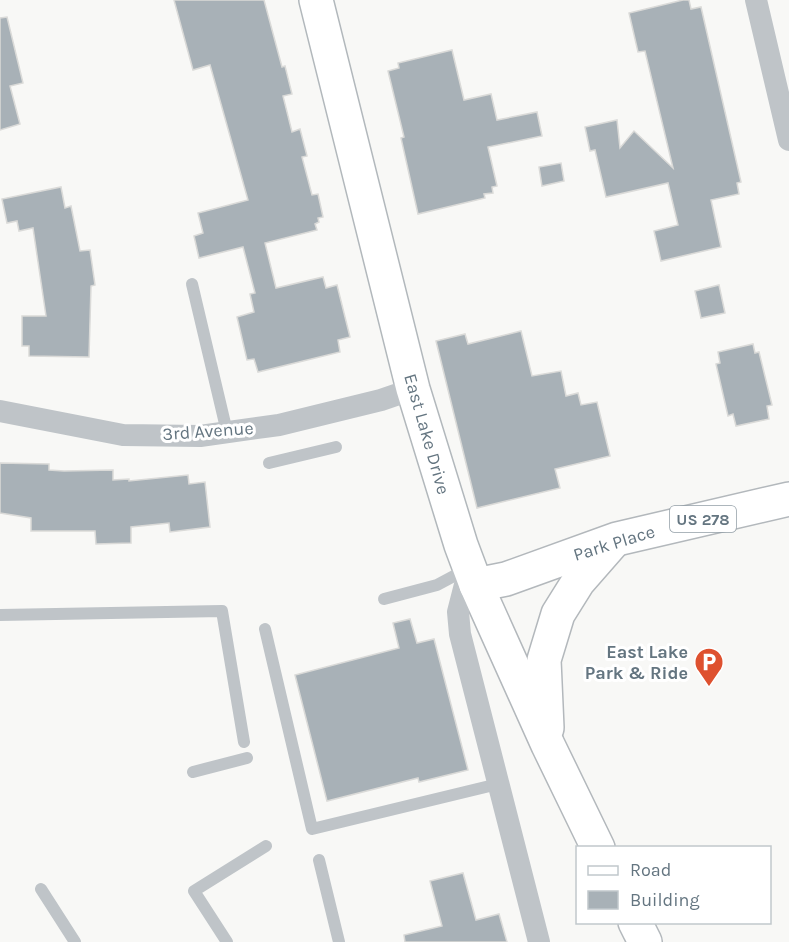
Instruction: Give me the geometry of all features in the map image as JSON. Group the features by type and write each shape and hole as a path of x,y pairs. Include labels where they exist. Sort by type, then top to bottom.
{"main road":[{"name":"East Lake Drive","path":"316,0 413,389 472,577 548,745 597,846"},
{"name":"Park Place","path":"472,577 506,579 617,539 789,499"},
{"path":"548,745 544,660 558,614 578,582 617,539"},
{"path":"636,924 645,942"}],"street":[{"path":"756,0 789,140"},
{"name":"3rd Avenue","path":"0,411 123,435 200,436 279,425 381,400 413,389"},
{"path":"472,577 458,612 460,634 539,942"}],"lane":[{"path":"192,284 227,432"},
{"path":"269,463 336,447"},
{"path":"384,599 472,577"},
{"path":"0,615 222,611 244,742"},
{"path":"265,629 312,829 498,784"},
{"path":"193,772 247,758"},
{"path":"227,942 194,891 266,846"},
{"path":"319,860 339,942"},
{"path":"41,889 75,942"}],"building":[{"path":"174,0 264,0 282,67 285,66 292,94 283,96 292,132 300,129 307,156 302,157 312,195 318,194 323,217 318,218 319,222 315,224 317,230 265,243 276,288 323,277 326,288 337,285 350,337 338,340 340,352 258,372 254,359 247,360 237,317 254,312 250,294 255,293 243,247 199,258 194,236 203,233 198,213 248,200 210,65 193,70"},
{"path":"689,0 691,9 701,7 741,182 737,183 739,194 711,200 721,247 661,261 654,231 678,225 668,183 606,197 595,150 590,151 585,127 617,120 620,148 634,131 673,168 645,51 638,52 629,13"},
{"path":"7,17 23,83 10,86 20,124 0,130 0,18"},
{"path":"452,50 464,100 491,94 497,120 537,112 542,136 488,147 497,186 492,187 493,193 484,194 485,198 418,214 401,138 404,137 388,71 399,68 398,63"},
{"path":"561,163 564,181 542,186 539,167"},
{"path":"61,187 65,208 71,206 80,251 90,250 95,285 91,286 89,357 29,356 29,346 22,346 22,316 46,316 33,228 19,231 17,221 7,223 2,199"},
{"path":"719,285 725,313 701,318 695,291"},
{"path":"521,331 532,376 561,371 566,396 578,393 581,405 597,402 610,456 555,469 560,488 477,508 436,341 465,334 468,344"},
{"path":"753,344 755,353 759,352 772,405 767,406 769,419 736,426 733,414 728,416 716,364 720,363 718,352"},
{"path":"0,463 49,464 49,470 64,471 113,470 113,480 129,479 129,481 188,475 189,484 205,482 210,527 170,532 169,523 131,527 131,543 96,544 95,531 31,531 31,518 0,513"},
{"path":"410,619 417,643 434,639 468,770 419,782 418,778 327,801 295,675 399,648 393,623"},
{"path":"463,873 476,920 499,914 507,942 405,942 404,935 442,926 430,881"}],"place":[{"name":"East Lake Park & Ride","path":"709,688"}]}
